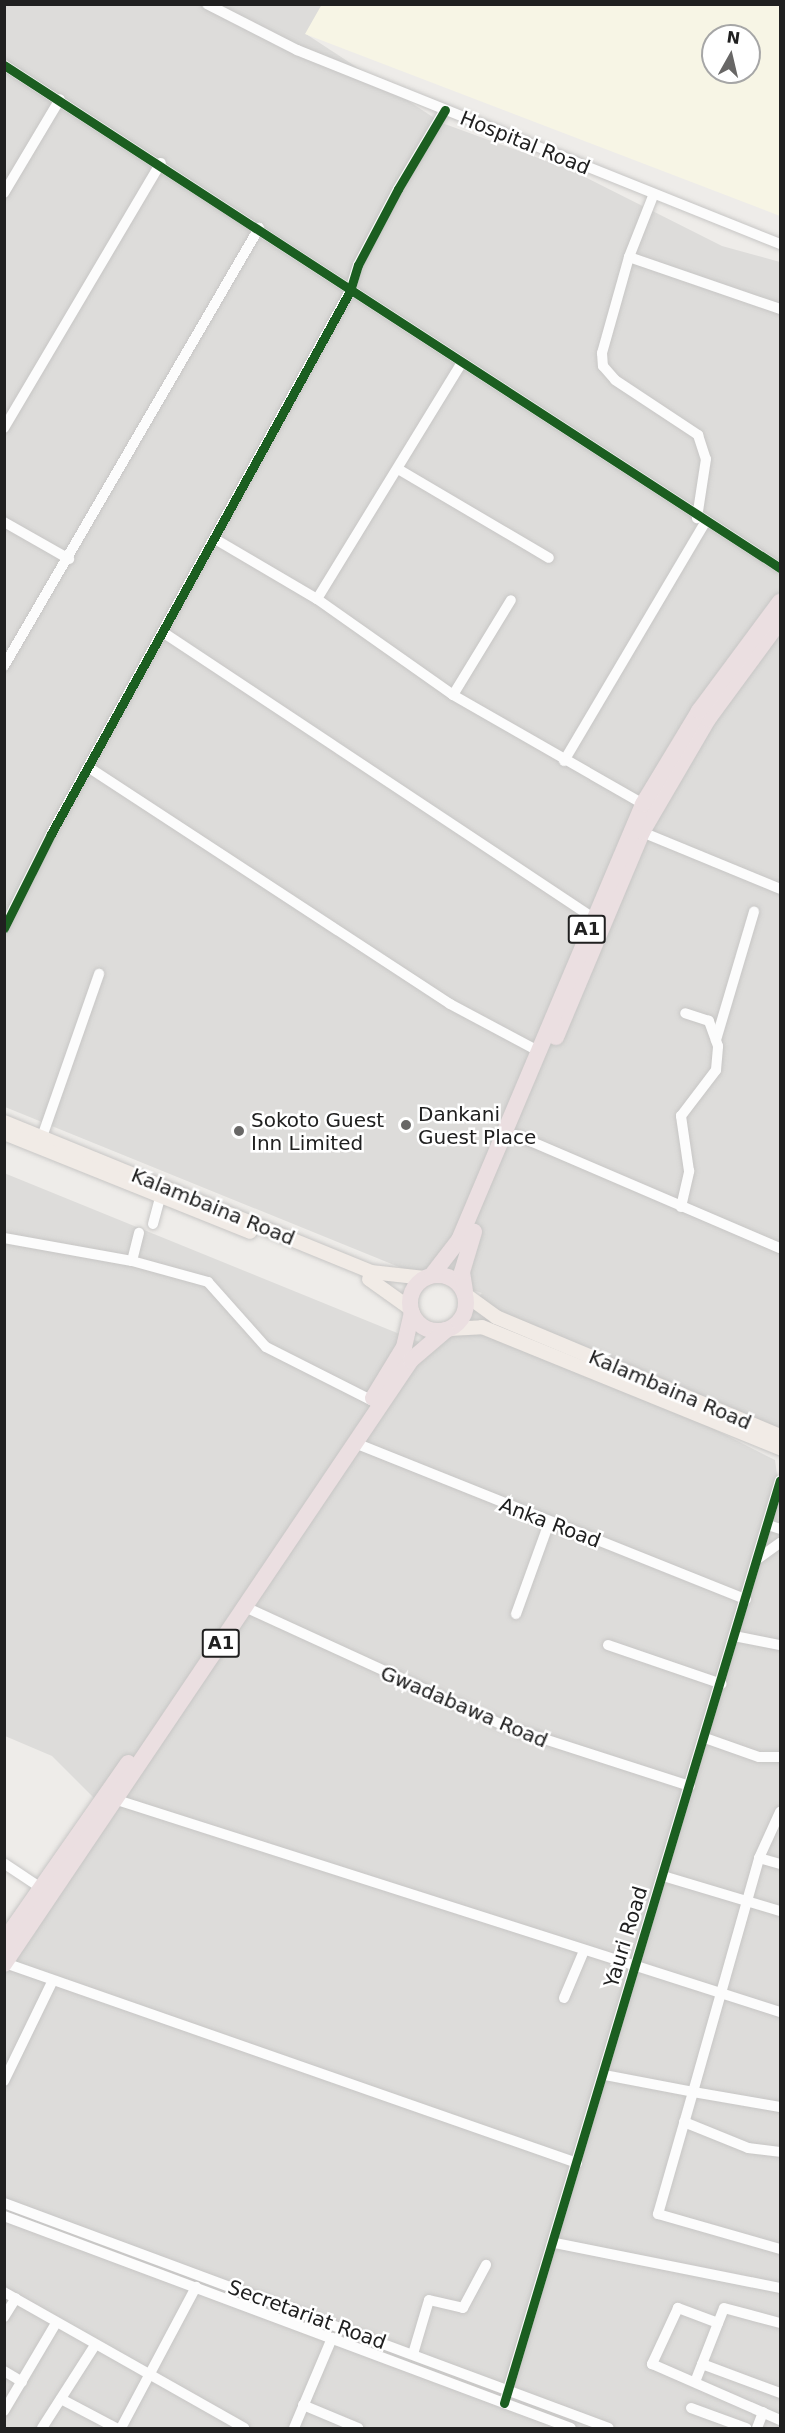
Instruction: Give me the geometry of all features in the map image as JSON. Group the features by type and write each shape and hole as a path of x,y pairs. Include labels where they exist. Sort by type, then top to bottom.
{"highway":[{"name":"A1","path":"428,1276 459,1240 592,917 643,804 699,711 780,602"},
{"name":"A1","path":"465,1293 462,1272 470,1241 642,832 708,719 780,621"},
{"path":"428,1276 451,1277 465,1293 465,1313 447,1330 422,1326 411,1311 412,1291 428,1276"},
{"name":"A1","path":"4,1941 239,1603 371,1400 404,1347 411,1311"},
{"name":"A1","path":"5,1964 411,1360 447,1330"}],"main road":[{"name":"Kalambaina Road","path":"4,1122 371,1272 428,1276"},
{"path":"4,1133 384,1286 411,1311"},
{"name":"Kalambaina Road","path":"465,1293 496,1317 780,1436"},
{"path":"447,1330 482,1327 780,1448"}],"street":[{"name":"Hospital Road","path":"207,4 297,50 653,196 780,244"},
{"path":"4,65 161,163 461,364 701,520 780,568"},
{"path":"4,193 60,99"},
{"path":"4,928 88,767 164,633 350,291 358,265 398,189 446,110"},
{"path":"4,429 161,163"},
{"path":"564,761 701,520 706,459 698,435 615,380 603,366 602,353 629,256 653,196"},
{"path":"4,666 69,559 260,228"},
{"path":"629,256 780,309"},
{"path":"317,600 461,364"},
{"path":"398,469 549,558"},
{"path":"4,522 69,559"},
{"path":"215,539 317,600 453,695 564,761 643,804"},
{"path":"453,695 511,600"},
{"path":"164,633 592,917"},
{"path":"88,767 450,1004 538,1051"},
{"path":"642,832 780,889"},
{"path":"681,1206 689,1171 681,1116 716,1070 716,1040 754,912"},
{"path":"42,1137 99,974"},
{"path":"685,1013 709,1021 716,1040"},
{"path":"516,1135 780,1248"},
{"path":"153,1224 160,1197"},
{"path":"132,1261 139,1233"},
{"path":"4,1238 132,1261 208,1282 266,1347 371,1400"},
{"name":"Anka Road","path":"355,1443 549,1524 747,1599"},
{"name":"Yauri Road","path":"504,2403 555,2243 577,2163 722,1684 780,1480"},
{"path":"516,1614 549,1524"},
{"path":"768,1525 780,1529"},
{"path":"758,1559 780,1543"},
{"name":"Gwadabawa Road","path":"245,1607 507,1727 690,1786"},
{"path":"734,1636 780,1645"},
{"path":"608,1645 722,1684"},
{"path":"705,1738 759,1757 780,1757"},
{"path":"117,1800 721,1997 779,2009"},
{"path":"780,1812 759,1858 749,1900 658,2214 780,2248"},
{"path":"759,1858 780,1864"},
{"path":"5,1864 41,1888"},
{"path":"663,1876 780,1911"},
{"path":"564,1998 583,1953"},
{"path":"5,1964 577,2163"},
{"path":"4,2081 52,1982"},
{"path":"605,2075 780,2107"},
{"path":"684,2122 748,2148 780,2152"},
{"name":"Secretariat Road","path":"4,2203 609,2428"},
{"name":"Secretariat Road","path":"4,2216 571,2428"},
{"path":"555,2243 780,2288"},
{"path":"413,2354 429,2300 463,2308 486,2265"},
{"path":"121,2428 196,2287"},
{"path":"4,2292 242,2428"},
{"path":"4,2317 16,2298"},
{"path":"718,2323 678,2308 652,2364 780,2420"},
{"path":"695,2382 724,2308 780,2323"},
{"path":"4,2411 57,2323"},
{"path":"294,2428 332,2338"},
{"path":"42,2428 95,2345"},
{"path":"702,2364 780,2393"},
{"path":"4,2371 22,2382"},
{"path":"61,2399 116,2428"},
{"path":"303,2405 358,2428"},
{"path":"691,2408 746,2428"},
{"path":"757,2428 764,2412"}],"shaded area":[{"path":"322,4 780,5 780,216 305,34"},
{"path":"5,5 322,5 306,34 442,123 569,169 722,246 780,262 780,1434 541,1341 775,1460 780,1497 780,2428 5,2428 5,1971 113,1817 52,1756 5,1736 4,1173 434,1348 482,1293 404,1269 5,1107"}],"cycle path":[{"path":"4,65 780,568"},
{"path":"4,928 51,834 350,291 358,265 398,189 445,110"},
{"path":"504,2403 780,1480"}],"place":[{"name":"Dankani Guest Place","path":"406,1125"},
{"name":"Sokoto Guest Inn Limited","path":"239,1131"}]}
